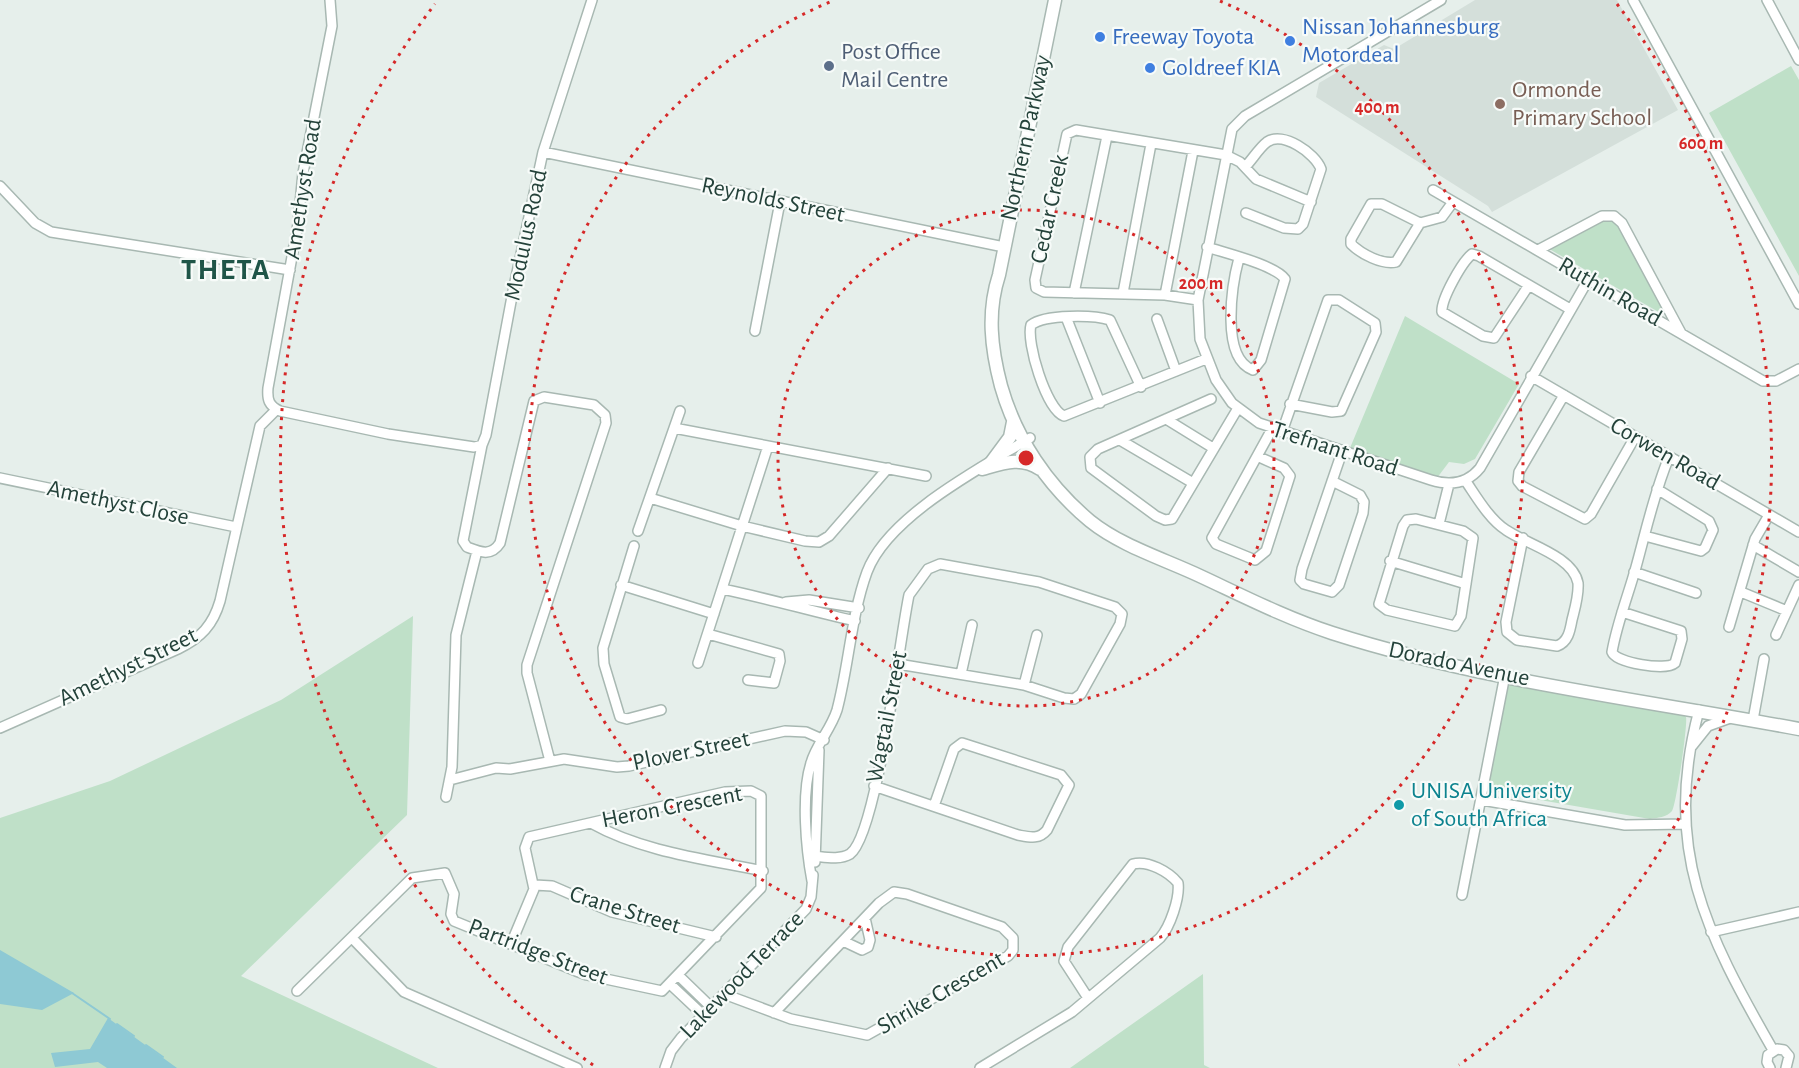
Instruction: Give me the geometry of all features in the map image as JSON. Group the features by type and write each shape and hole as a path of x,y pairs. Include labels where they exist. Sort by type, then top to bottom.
{"street":[{"name":"Amethyst Road","path":"276,410 270,404 268,388 290,270 303,173 332,26 330,0"},
{"name":"Modulus Road","path":"477,551 467,547 464,534 486,435 513,291 543,152 592,0"},
{"name":"Northern Parkway","path":"1027,440 1013,420 997,369 991,334 992,297 999,275 1055,0"},
{"name":"Trefnant Road","path":"1441,0 1245,116 1233,129 1206,247 1198,300 1199,332 1206,359 1225,394 1253,420 1277,431 1449,484"},
{"path":"1633,0 1799,304"},
{"path":"1767,0 1799,60"},
{"name":"Cedar Creek","path":"1198,300 1165,295 1044,292 1035,286 1061,154 1069,132 1076,130 1193,152 1226,155"},
{"name":"Cedar Creek","path":"1074,293 1107,136"},
{"path":"1245,168 1265,143 1275,139 1285,140 1297,146 1320,165 1321,175 1303,224 1294,230 1246,213"},
{"path":"1123,293 1151,144"},
{"name":"Reynolds Street","path":"543,152 1004,247"},
{"path":"1165,295 1193,152"},
{"path":"1226,155 1240,162 1256,179 1311,202"},
{"path":"0,186 41,228 51,232 290,270"},
{"name":"Ruthin Road","path":"1433,190 1765,382 1776,381 1799,369"},
{"path":"755,331 780,202"},
{"path":"1420,223 1396,262 1384,263 1351,244 1365,214 1374,204 1382,204 1420,223 1442,217 1453,202"},
{"name":"Ruthin Road","path":"1538,250 1602,216 1614,216 1622,223 1681,333"},
{"path":"1206,247 1239,258 1279,273 1285,279 1261,360 1253,370 1246,366 1233,335 1230,301 1239,258"},
{"path":"1529,285 1494,338 1483,336 1442,312 1442,303 1472,254 1529,285 1570,309"},
{"name":"Northern Parkway","path":"999,275 1001,349 1027,440"},
{"path":"1439,524 1449,484 1465,480 1480,468 1588,280"},
{"path":"1259,457 1284,468 1290,476 1266,550 1255,560 1216,544 1212,538 1259,457 1277,431 1290,404 1328,300 1339,300 1375,323 1376,332 1341,411 1332,412 1290,404"},
{"path":"1141,387 1112,322 1104,318 1066,317 1037,321 1030,328 1033,356 1044,385 1060,414 1071,415 1141,387 1206,359"},
{"path":"1066,317 1100,403"},
{"path":"1157,319 1176,371"},
{"name":"Corwen Road","path":"1531,376 1799,532"},
{"path":"1564,395 1520,472 1518,481 1522,486 1585,519 1591,514 1635,437"},
{"path":"446,797 450,780 456,636 477,551 489,553 495,550 500,543 534,401 544,397 594,405 601,408 606,423 527,665 527,673 550,762"},
{"path":"1211,399 1098,449 1090,457 1089,464 1156,516 1165,520 1174,517 1238,408"},
{"path":"276,410 452,445 474,447 482,445"},
{"name":"Amethyst Street","path":"0,728 178,649 202,634 215,616 260,426 276,410"},
{"path":"638,531 680,411"},
{"path":"1166,419 1213,448"},
{"path":"986,466 1010,437 1013,420"},
{"path":"674,428 926,476"},
{"name":"Lakewood Terrace","path":"665,1068 671,1051 702,1015 806,909 812,897 812,856 819,749 836,711 869,567 898,529 922,506 1027,440"},
{"name":"Dorado Avenue","path":"1027,440 1043,471 1092,522 1135,546 1250,600 1329,632 1422,659 1799,729"},
{"name":"Dorado Avenue","path":"1027,440 1067,490 1092,514 1135,546"},
{"path":"1120,440 1193,483"},
{"path":"698,663 768,446"},
{"path":"1332,481 1360,495 1364,509 1339,585 1332,592 1304,584 1300,577 1332,481 1342,452"},
{"path":"1622,612 1681,631 1682,639 1675,663 1666,667 1616,659 1612,652 1622,612 1657,489 1669,457"},
{"path":"986,466 1020,461 1033,464 1043,471"},
{"path":"650,498 742,526 819,542 832,533 888,468"},
{"name":"Amethyst Close","path":"0,478 236,527"},
{"path":"1465,480 1503,528 1523,538 1566,564 1577,581 1577,597 1569,634 1564,643 1557,646 1513,639 1507,632 1506,622 1523,538"},
{"path":"1645,536 1701,551 1705,548 1713,530 1711,523 1657,489"},
{"path":"1729,627 1753,545 1769,514"},
{"path":"1416,519 1439,524 1467,533 1473,538 1461,616 1455,626 1387,610 1379,601 1390,561 1406,521 1416,519"},
{"path":"1753,545 1799,572"},
{"path":"634,546 603,648 604,664 618,716 627,719 661,710"},
{"path":"1390,561 1466,584"},
{"name":"Wagtail Street","path":"812,856 839,857 853,851 865,826 911,589 931,567 949,565 1039,582 1110,605 1121,612 1120,624 1077,698 1064,698 1024,686"},
{"path":"1634,572 1696,592"},
{"path":"621,585 714,614"},
{"path":"1776,635 1799,585"},
{"path":"722,589 786,602 801,609 855,621"},
{"path":"1740,592 1787,611"},
{"path":"786,602 809,600 859,608"},
{"path":"961,674 972,626"},
{"path":"708,633 780,655 774,683 748,680"},
{"path":"898,664 1024,686 1037,635"},
{"path":"1753,720 1764,659"},
{"path":"1462,895 1505,675"},
{"path":"1699,710 1691,748 1686,824 1695,882 1711,932 1731,976 1773,1050"},
{"path":"1691,748 1704,729 1721,720 1736,717"},
{"name":"Plover Street","path":"450,780 496,768 510,769 577,759 617,767 629,766 785,731 806,732 824,740"},
{"path":"874,786 1018,835 1039,837 1047,830 1069,785 1061,775 962,743 954,749 934,806"},
{"name":"Heron Crescent","path":"535,885 525,848 526,840 725,792 756,792 763,800 763,871 760,891 682,973"},
{"path":"1482,800 1625,825 1686,824"},
{"path":"591,823 615,836 641,845 763,871"},
{"path":"980,1068 1072,1012 1164,934 1179,888 1173,878 1146,864 1133,864 1068,947 1064,961 1088,998"},
{"name":"Partridge Street","path":"352,938 412,878 445,873 454,894 451,914 453,920 587,975 659,991 670,984"},
{"path":"511,944 535,885"},
{"name":"Crane Street","path":"535,885 548,885 619,914 716,937"},
{"name":"Shrike Crescent","path":"724,994 774,1013 791,1019 858,1035 870,1034 1004,958 1014,948 1011,933 1002,927 902,892 889,895 774,1013"},
{"path":"1711,932 1799,912"},
{"path":"843,941 862,950 868,947 870,940 865,918"},
{"path":"297,991 352,938 404,992 578,1068"},
{"path":"702,1015 670,984 682,973 711,1007"},
{"path":"1768,1067 1767,1058 1773,1050 1781,1049 1787,1053 1790,1060 1786,1068"}],"shaded area":[{"name":"Ormonde Primary School","path":"1475,0 1617,0 1678,110 1492,212 1488,206 1316,97 1319,83 1384,45 1394,49"}],"green space":[{"path":"1791,66 1799,80 1799,276 1709,113"},
{"path":"1607,218 1617,224 1662,306 1662,314 1551,250 1552,246"},
{"path":"1405,316 1519,384 1475,459 1464,464 1449,462 1437,478 1350,448"},
{"path":"413,616 407,815 241,976 438,1068 0,1068 0,818 110,781 281,700"},
{"path":"1509,684 1683,714 1686,717 1685,734 1679,781 1672,811 1665,816 1650,819 1500,793 1491,788 1488,779 1505,688"},
{"path":"1203,974 1204,1065 1210,1068 1070,1068"}],"water":[{"path":"0,950 74,993 42,1010 0,1004"},
{"path":"108,1018 177,1068 107,1068 98,1062 55,1067 51,1053 90,1049"}],"waterway":[{"path":"72,993 110,1019"},
{"path":"117,1024 134,1036"},
{"path":"146,1045 163,1057"}],"place":[{"name":"Freeway Toyota","path":"1100,37"},
{"name":"Nissan Johannesburg Motordeal","path":"1290,41"},
{"name":"Post Office Mail Centre","path":"829,66"},
{"name":"Goldreef KIA","path":"1150,68"},
{"name":"Ormonde Primary School","path":"1500,104"},
{"name":"UNISA University of South Africa","path":"1399,805"}],"district":[{"name":"THETA","path":"226,270"}]}
